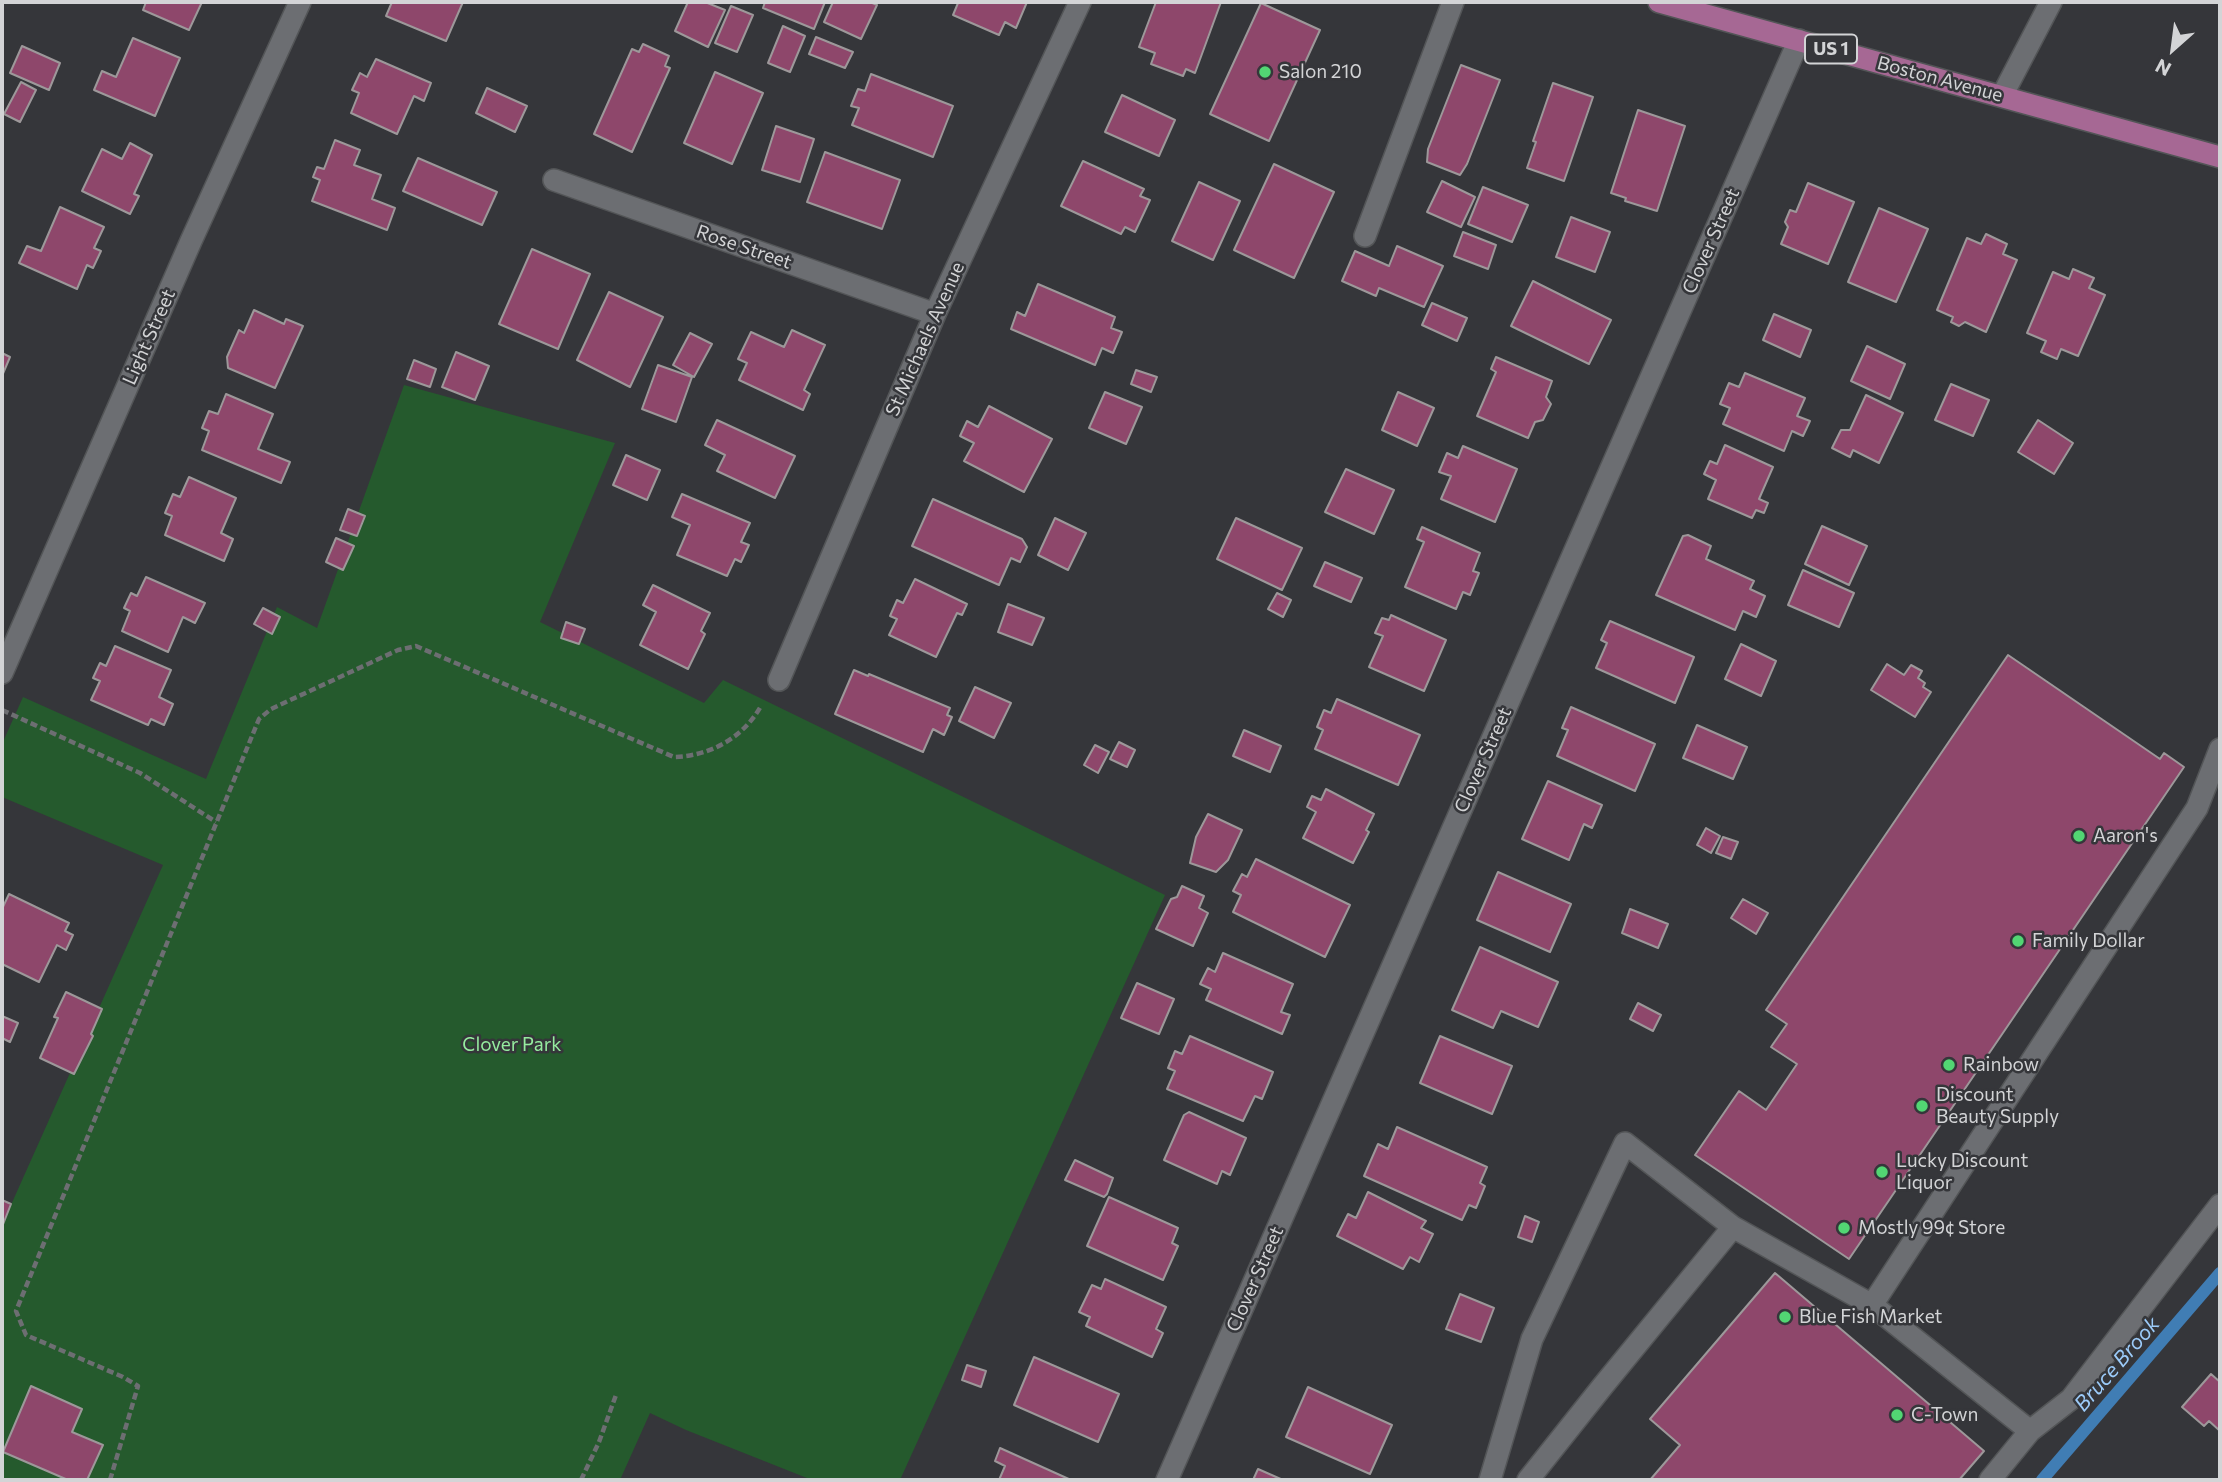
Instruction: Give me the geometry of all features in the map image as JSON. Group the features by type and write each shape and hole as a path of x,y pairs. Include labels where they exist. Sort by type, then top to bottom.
{"main road":[{"name":"Boston Avenue","path":"1659,2 2220,157"}],"street":[{"name":"Light Street","path":"2,673 191,241 300,2"},
{"name":"St Michaels Avenue","path":"779,680 935,314 1080,2"},
{"path":"1365,236 1453,2"},
{"path":"2002,96 2051,2"},
{"name":"Clover Street","path":"1167,1480 1799,40"},
{"name":"Rose Street","path":"554,180 935,314"},
{"path":"1872,1305 2197,808 2220,749"},
{"path":"1490,1480 1532,1339 1625,1143 1733,1227 1872,1305 2031,1432"},
{"path":"1990,1480 2031,1432 2071,1399 2220,1205"},
{"path":"1528,1480 1733,1227"}],"path":[{"path":"110,1480 138,1386 124,1377 26,1335 16,1311 216,821 263,713 407,647 416,646 674,757 697,755 730,741 744,730 779,680"},
{"path":"2,710 140,773 216,821"},
{"path":"581,1480 616,1395"}],"green space":[{"name":"Clover Park","path":"404,385 615,443 540,622 704,703 723,680 1165,895 900,1480 812,1480 650,1413 620,1480 2,1480 2,1225 163,865 2,797 2,744 23,697 206,779 277,607 317,628"}],"building":[{"path":"146,2 202,2 189,30 143,10"},
{"path":"392,2 463,2 446,41 386,16"},
{"path":"688,2 705,2 725,10 708,47 675,31"},
{"path":"765,2 825,2 814,29 763,8"},
{"path":"833,2 870,2 877,5 861,39 824,22"},
{"path":"956,2 1027,2 1016,28 1005,22 999,35 953,15 958,3"},
{"path":"1156,2 1221,2 1195,73 1186,69 1183,76 1151,64 1155,53 1139,47"},
{"name":"Salon 210","path":"1261,3 1320,30 1269,141 1210,114"},
{"path":"731,6 753,15 737,52 715,43"},
{"path":"783,26 805,36 790,72 768,63"},
{"path":"816,37 853,52 845,68 809,54"},
{"path":"133,38 180,58 155,116 94,90 102,71 116,77"},
{"path":"643,44 669,56 665,66 670,68 632,152 594,134 632,49 639,52"},
{"path":"22,46 60,63 49,90 10,73"},
{"path":"376,59 431,83 424,101 414,96 397,134 351,113 359,93 352,90 360,73 367,77"},
{"path":"1461,65 1500,80 1467,164 1460,175 1427,162 1428,149"},
{"path":"715,72 763,93 732,164 684,143"},
{"path":"871,74 953,106 933,157 852,125 859,108 851,106 858,89 865,91"},
{"path":"21,82 36,90 20,122 4,114"},
{"path":"1553,83 1593,97 1564,181 1527,168 1536,142 1533,141"},
{"path":"487,88 527,106 515,132 476,113"},
{"path":"1122,95 1175,120 1159,156 1105,132"},
{"path":"1638,110 1685,126 1657,211 1625,201 1626,198 1611,193"},
{"path":"776,126 814,139 800,182 762,170"},
{"path":"335,140 360,150 354,165 381,175 372,199 395,208 387,230 312,201 320,180 313,177 317,167 324,169"},
{"path":"130,143 152,155 134,194 139,196 130,214 82,191 102,149 122,159"},
{"path":"825,152 900,180 882,229 807,202"},
{"path":"418,158 497,192 482,225 403,191"},
{"path":"1083,161 1144,189 1140,196 1150,200 1135,232 1125,227 1121,234 1061,206"},
{"path":"1274,164 1334,192 1294,278 1234,250"},
{"path":"1442,181 1475,197 1461,227 1427,212"},
{"path":"1199,182 1240,201 1213,260 1172,241"},
{"path":"1808,183 1854,202 1828,264 1781,244 1788,227 1785,222 1790,210 1796,212"},
{"path":"1483,187 1528,205 1512,242 1468,224"},
{"path":"60,207 104,227 94,248 101,251 93,268 87,265 77,289 19,263 27,246 41,251"},
{"path":"1879,208 1928,229 1896,302 1848,282"},
{"path":"1571,217 1610,232 1595,272 1556,257"},
{"path":"1463,232 1496,245 1488,269 1454,256"},
{"path":"1986,234 2007,244 2003,254 2017,260 1986,332 1965,322 1959,326 1951,322 1953,317 1937,310 1967,238 1981,244"},
{"path":"1397,246 1443,266 1424,307 1379,288 1376,296 1342,281 1355,251 1389,266"},
{"path":"532,249 590,274 558,349 499,324"},
{"path":"2073,269 2094,278 2089,288 2105,295 2078,356 2061,349 2057,359 2041,352 2046,341 2027,333 2053,272 2069,279"},
{"path":"1533,281 1611,320 1589,364 1511,326"},
{"path":"1038,284 1115,317 1111,328 1122,332 1113,353 1102,348 1095,365 1011,329 1017,312 1025,316"},
{"path":"609,292 663,317 630,387 577,360"},
{"path":"1432,303 1467,318 1457,341 1422,325"},
{"path":"254,310 284,324 286,319 303,326 275,388 228,368 227,357 239,330 244,333"},
{"path":"1774,314 1811,330 1800,357 1763,340"},
{"path":"792,330 825,345 804,390 810,394 803,410 739,380 747,363 738,359 751,332 784,347"},
{"path":"690,333 712,344 694,377 673,365"},
{"path":"1867,346 1905,364 1890,399 1851,381"},
{"path":"456,352 489,366 475,400 442,387"},
{"path":"2,353 10,357 2,376"},
{"path":"1496,357 1552,381 1546,397 1551,404 1543,420 1535,422 1528,438 1477,416 1496,372 1491,369"},
{"path":"414,360 436,369 430,387 407,379"},
{"path":"658,365 692,377 676,422 642,409"},
{"path":"1136,370 1157,377 1151,392 1131,384"},
{"path":"1745,373 1805,398 1797,416 1810,421 1803,436 1792,431 1784,451 1723,424 1730,408 1720,404 1729,383 1739,387"},
{"path":"1951,384 1989,400 1973,436 1935,420"},
{"path":"1105,392 1142,407 1126,444 1089,428"},
{"path":"1398,392 1434,408 1417,446 1382,430"},
{"path":"226,394 273,414 258,449 290,462 281,483 202,450 209,431 202,428 209,411 218,414"},
{"path":"1866,395 1903,413 1879,463 1853,450 1850,457 1832,448 1841,430 1850,430"},
{"path":"989,406 1052,439 1024,492 964,461 974,443 960,436 967,421 978,427"},
{"path":"717,420 795,456 775,498 717,471 725,455 705,445"},
{"path":"2038,420 2073,443 2054,474 2018,452"},
{"path":"1725,445 1773,467 1759,499 1768,503 1764,513 1756,510 1752,518 1708,499 1716,480 1704,474 1710,461 1717,464"},
{"path":"1463,446 1517,469 1495,522 1441,499 1451,476 1439,472 1447,453 1458,458"},
{"path":"626,455 660,470 647,500 613,485"},
{"path":"1346,469 1394,490 1374,534 1325,512"},
{"path":"189,477 236,498 221,533 233,539 224,561 165,535 172,516 165,513 173,494 180,497"},
{"path":"682,494 750,523 741,542 749,545 741,562 735,559 727,576 677,555 690,525 672,517"},
{"path":"933,499 1022,539 1027,547 1020,562 1011,558 999,585 912,546"},
{"path":"348,509 365,516 357,536 340,530"},
{"path":"1055,518 1086,533 1068,570 1038,555"},
{"path":"1236,518 1302,548 1282,590 1217,559"},
{"path":"1822,526 1867,546 1849,585 1805,564"},
{"path":"1422,527 1480,553 1473,571 1479,573 1470,595 1463,592 1456,609 1405,587 1424,542 1417,539"},
{"path":"1688,535 1711,546 1706,559 1754,581 1750,589 1765,596 1756,617 1743,611 1735,630 1656,595 1683,536"},
{"path":"336,538 354,546 343,570 326,562"},
{"path":"1325,562 1362,578 1351,602 1314,586"},
{"path":"1803,570 1854,593 1839,627 1788,605"},
{"path":"146,577 205,603 195,623 183,617 168,652 122,631 130,611 124,608 131,593 137,596"},
{"path":"915,579 967,604 962,615 957,613 936,657 889,635 897,619 890,616 897,600 903,603"},
{"path":"653,585 710,613 701,631 705,634 688,669 640,645 656,612 643,605"},
{"path":"1277,593 1291,600 1283,617 1268,609"},
{"path":"1008,604 1044,618 1032,645 998,632"},
{"path":"263,608 280,617 272,634 254,624"},
{"path":"1391,615 1446,640 1424,691 1369,667 1383,636 1375,633 1382,618 1389,620"},
{"path":"1610,621 1694,657 1675,703 1596,668 1607,643 1601,640"},
{"path":"566,622 585,629 579,644 561,638"},
{"path":"1741,644 1776,661 1761,696 1725,679"},
{"path":"115,646 171,670 159,697 173,704 164,725 151,719 148,725 91,700 100,681 93,678 100,663 106,666"},
{"path":"2008,655 2160,759 2164,753 2184,767 1849,1259 1695,1155 1739,1091 1766,1110 1797,1064 1771,1047 1787,1024 1766,1010"},
{"path":"1887,664 1904,675 1911,665 1922,671 1918,678 1925,683 1923,687 1931,692 1915,717 1871,690"},
{"path":"854,670 950,708 947,715 952,717 944,735 933,729 923,752 835,714"},
{"path":"975,687 1011,703 994,738 959,721"},
{"path":"1337,699 1420,735 1398,785 1315,749 1323,730 1317,727 1324,710 1331,713"},
{"path":"1571,707 1655,744 1635,791 1557,756 1568,730 1562,728"},
{"path":"1697,725 1747,747 1733,779 1683,758"},
{"path":"1244,730 1281,746 1270,772 1233,756"},
{"path":"1119,742 1135,750 1127,767 1110,759"},
{"path":"1095,745 1109,752 1098,773 1084,765"},
{"path":"1548,781 1602,805 1592,828 1584,824 1569,860 1522,839"},
{"path":"1326,789 1374,814 1366,830 1369,832 1353,863 1303,838 1316,812 1307,807 1312,796 1321,800"},
{"path":"1208,814 1242,830 1228,860 1216,872 1190,863 1196,837"},
{"path":"1706,828 1720,836 1711,853 1697,845"},
{"path":"1723,837 1738,842 1731,859 1716,853"},
{"path":"1256,859 1350,905 1325,957 1233,912 1241,895 1233,891 1242,874 1247,877"},
{"path":"1498,872 1571,904 1550,952 1477,920"},
{"path":"1182,886 1204,896 1199,908 1208,913 1193,946 1156,929 1171,899 1177,897"},
{"path":"9,894 69,923 65,931 73,935 66,950 57,945 39,982 2,964 2,909"},
{"path":"1743,899 1768,913 1756,934 1731,918"},
{"path":"1630,909 1668,924 1658,948 1622,933"},
{"path":"1480,947 1558,982 1538,1027 1501,1011 1493,1028 1452,1010"},
{"path":"1223,953 1293,984 1281,1012 1290,1015 1282,1034 1206,1000 1211,989 1200,984 1208,968 1215,972"},
{"path":"1137,983 1174,999 1159,1034 1121,1018"},
{"path":"66,992 102,1009 91,1034 93,1036 74,1074 40,1058"},
{"path":"1638,1003 1661,1015 1653,1031 1630,1019"},
{"path":"2,1016 18,1023 10,1042 2,1038"},
{"path":"1190,1036 1273,1072 1262,1099 1255,1096 1243,1121 1167,1089 1175,1071 1168,1068 1175,1051 1182,1054"},
{"path":"1440,1036 1512,1066 1492,1114 1420,1083"},
{"path":"1189,1112 1246,1138 1230,1175 1222,1171 1217,1184 1164,1160 1184,1115"},
{"path":"1397,1127 1487,1167 1480,1183 1485,1186 1476,1208 1469,1205 1462,1220 1364,1176 1378,1144 1388,1149"},
{"path":"1075,1160 1113,1178 1104,1197 1065,1180"},
{"path":"1368,1192 1426,1221 1421,1228 1433,1234 1419,1262 1410,1257 1403,1269 1337,1236 1348,1214 1356,1218"},
{"path":"1109,1197 1178,1228 1172,1243 1178,1246 1163,1280 1087,1246"},
{"path":"2,1200 11,1204 2,1227"},
{"path":"1525,1216 1539,1222 1532,1242 1518,1237"},
{"path":"1775,1273 1984,1451 1959,1480 1650,1480 1680,1445 1650,1419"},
{"path":"1105,1279 1166,1307 1156,1329 1163,1333 1152,1357 1086,1326 1090,1317 1079,1312 1092,1285 1101,1289"},
{"path":"1460,1294 1494,1308 1481,1342 1446,1329"},
{"path":"1034,1357 1119,1394 1098,1442 1014,1405"},
{"path":"967,1365 986,1371 981,1387 962,1380"},
{"path":"2211,1374 2220,1382 2220,1431 2209,1421 2204,1426 2182,1407"},
{"path":"31,1386 82,1409 72,1432 103,1445 87,1480 68,1480 3,1452"},
{"path":"1308,1387 1392,1425 1370,1474 1286,1437"},
{"path":"1000,1448 1071,1480 999,1480 1005,1466 995,1461"},
{"path":"1258,1469 1283,1480 1253,1480"}],"waterway":[{"name":"Bruce Brook","path":"2042,1480 2220,1273"}],"place":[{"name":"Salon 210","path":"1265,72"},
{"name":"Aaron's","path":"2079,836"},
{"name":"Family Dollar","path":"2018,941"},
{"name":"Rainbow","path":"1949,1065"},
{"name":"Discount Beauty Supply","path":"1922,1106"},
{"name":"Lucky Discount Liquor","path":"1882,1172"},
{"name":"Mostly 99¢ Store","path":"1844,1228"},
{"name":"Blue Fish Market","path":"1785,1317"},
{"name":"C-Town","path":"1897,1415"}]}
